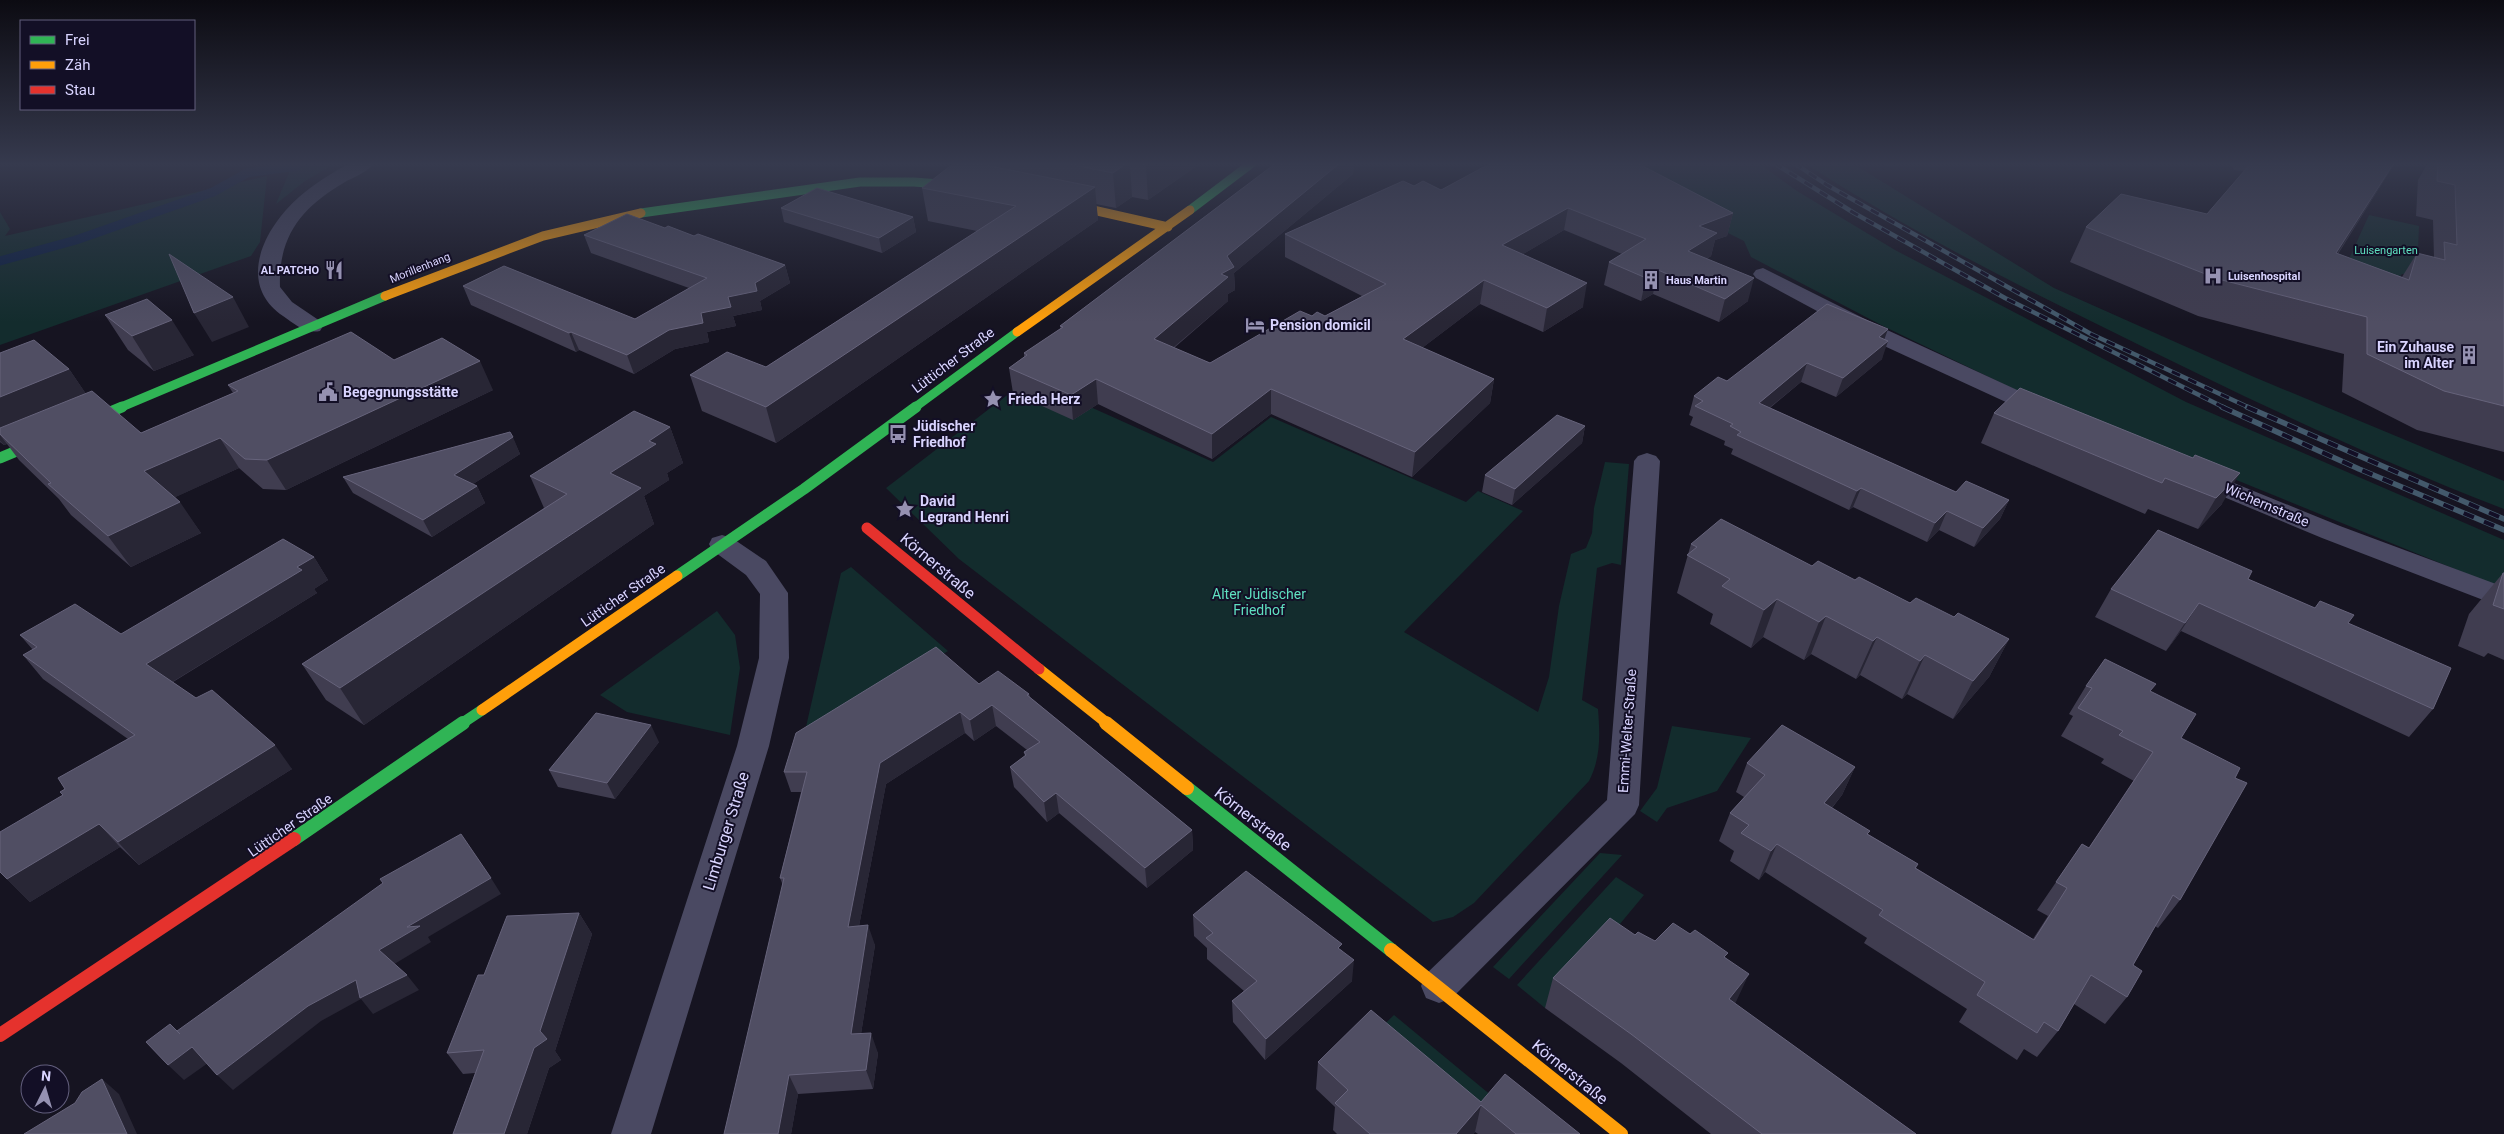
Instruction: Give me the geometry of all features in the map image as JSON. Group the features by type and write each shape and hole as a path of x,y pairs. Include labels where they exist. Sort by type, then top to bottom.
{"street":[{"path":"291,216 270,256 269,288 284,307 312,326"},
{"name":"Morillenhang","path":"0,458 312,326 536,237 602,219 623,216"},
{"path":"1121,216 1168,226"},
{"name":"Lütticher Straße","path":"0,1035 197,906 804,489 992,349 1181,216"},
{"path":"1763,274 1877,334 2010,397 2065,420"},
{"name":"Emmi-Welter-Straße","path":"1439,986 1623,805 1647,461"},
{"name":"Wichernstraße","path":"2175,466 2331,532 2504,598"},
{"name":"Körnerstraße","path":"867,528 992,633 1439,986 1621,1134"},
{"name":"Limburger Straße","path":"631,1134 753,746 774,658 774,593 756,568 722,544"}],"green space":[{"path":"0,216 2,216 10,229 5,236 93,216 263,216 260,242 251,256 0,345"},
{"path":"1694,216 1838,216 1895,250 2186,402 2504,540 2504,589 2020,392 1885,327 1751,257 1744,241"},
{"path":"1891,216 1938,216 2054,288 2254,377 2504,481 2504,509 2404,468 2305,424 2072,312"},
{"name":"Luisengarten","path":"2369,216 2419,226 2417,274 2402,274 2393,284 2338,283"},
{"name":"Alter Jüdischer Friedhof","path":"1028,379 1213,462 1271,417 1466,502 1478,491 1523,511 1404,632 1538,712 1549,677 1559,606 1571,554 1586,548 1592,533 1594,508 1605,462 1629,464 1621,565 1612,563 1597,568 1582,700 1598,709 1598,755 1589,781 1474,903 1453,917 1433,922 959,559 886,488"},
{"path":"851,567 948,651 803,740 841,573"},
{"path":"717,611 735,635 740,668 730,735 627,712 600,695"},
{"path":"1672,726 1751,738 1717,791 1667,808 1657,822 1640,811 1657,788"},
{"path":"1600,853 1622,855 1509,979 1493,967"},
{"path":"1616,877 1644,895 1600,948 1545,1008 1517,985"},
{"path":"1394,1015 1498,1101 1474,1128 1369,1039"}],"building":[{"path":"623,216 632,216 694,236 698,234 785,265 755,283 757,291 728,297 731,307 701,313 703,323 669,330 627,355 571,332 569,333 463,286 504,266 635,319 707,278 584,235"},
{"path":"807,216 913,217 879,238"},
{"path":"1001,216 1052,216 766,407 690,375 727,352 766,367"},
{"path":"1206,216 1276,216 1227,256 1234,267 1221,274 1228,277 1154,339 1210,363 1300,311 1312,316 1317,312 1325,316 1386,284 1285,234 1325,216 1554,216 1502,245 1587,283 1547,308 1484,280 1403,339 1494,379 1415,452 1271,389 1212,434 1096,379 1071,395 1009,368 1027,355 1024,353 1063,327 1060,326"},
{"path":"1588,216 1725,216 1699,226 1717,233 1688,251 1754,278 1725,299 1658,270 1646,278 1609,262 1646,239"},
{"path":"2098,216 2360,216 2336,253 2409,280 2417,253 2445,260 2444,242 2457,245 2456,216 2504,216 2504,406 2444,391 2367,354 2367,317 2218,279 2086,227"},
{"path":"169,254 233,297 194,313"},
{"path":"147,299 172,320 132,336 105,315"},
{"path":"1827,304 1888,329 1879,337 1888,341 1843,378 1807,363 1759,403 1956,492 1966,481 2009,500 1983,528 1947,511 1935,523 1861,488 1857,491 1737,435 1741,432 1730,426 1733,424 1695,406 1703,401 1694,396 1718,377 1727,381"},
{"path":"351,332 394,360 442,338 480,361 267,460 245,459 220,438 144,471 180,502 108,536 48,484 51,483 0,434 0,428 92,391 141,433 238,391 228,385"},
{"path":"34,340 69,369 0,397 0,353"},
{"path":"2020,388 2193,458 2195,455 2240,473 2216,498 2165,478 2162,483 1994,413"},
{"path":"634,411 670,427 649,441 656,444 610,473 641,488 340,688 302,664 567,494 530,476"},
{"path":"1557,415 1585,426 1515,489 1485,475"},
{"path":"510,432 513,437 454,475 477,486 423,520 343,477"},
{"path":"1721,519 1812,566 1818,561 1855,580 1859,577 1910,603 1916,598 1954,617 1958,613 2009,639 1973,681 1925,655 1920,661 1877,637 1873,641 1826,616 1819,622 1777,599 1764,610 1722,586 1730,579 1687,555 1697,547 1691,544"},
{"path":"2158,530 2252,571 2248,579 2315,608 2320,601 2354,615 2348,623 2451,668 2433,709 2199,603 2185,623 2111,589"},
{"path":"283,539 314,557 297,567 302,570 146,664 196,698 212,690 275,745 118,842 99,824 7,879 0,872 0,832 63,795 60,792 65,789 58,778 135,735 23,655 37,647 20,635 75,604 121,634"},
{"path":"2504,573 2504,609 2493,605"},
{"path":"936,647 979,684 998,671 1029,694 1027,695 1192,830 1145,868 1056,793 1044,802 1010,767 1026,755 1024,752 1040,742 992,705 970,720 960,712 880,763 848,927 868,925 851,1034 871,1033 866,1070 789,1075 778,1134 724,1134 784,878 780,878 807,772 784,772 796,733"},
{"path":"2105,659 2156,684 2150,691 2196,714 2181,738 2240,768 2235,778 2247,783 2180,900 2173,895 2133,965 2142,971 2127,997 2091,975 2058,1031 2044,1022 2037,1033 1977,995 1985,982 1879,915 1883,910 1777,844 1771,851 1741,833 1749,825 1730,813 1765,775 1747,763 1782,725 1855,767 1824,803 1870,831 1867,834 1918,864 1915,868 2034,940 2067,888 2056,882 2082,844 2089,848 2153,752 2119,735 2123,731 2078,708 2092,688 2086,686"},
{"path":"596,713 651,725 607,783 549,770"},
{"path":"461,834 491,878 407,927 420,926 379,950 407,975 360,998 356,980 308,1006 217,1075 192,1047 168,1065 146,1042 170,1024 177,1031 383,883 380,879"},
{"path":"1246,871 1342,944 1338,948 1354,960 1266,1039 1232,1001 1257,981 1206,938 1213,933 1193,915"},
{"path":"579,913 540,1031 547,1039 534,1048 504,1134 453,1134 484,1050 447,1053 478,975 484,975 507,916"},
{"path":"1610,918 1635,935 1638,932 1655,941 1673,923 1690,934 1695,930 1728,953 1724,957 1749,974 1729,999 1916,1134 1762,1134 1631,1034 1553,978"},
{"path":"1371,1010 1481,1102 1505,1074 1580,1134 1516,1134 1481,1105 1456,1134 1370,1134 1335,1103 1348,1090 1318,1062"},
{"path":"102,1079 127,1134 24,1134 57,1114 70,1114 70,1106 75,1103 82,1092"}],"waterway":[{"path":"0,261 76,240 145,216"}],"railway":[{"path":"1859,216 2005,298 2225,408"},
{"path":"1882,216 2091,334 2250,408"},
{"path":"2222,407 2359,469 2504,530"},
{"path":"2247,407 2504,519"}],"traffic: fast":[{"path":"0,458 385,296"},
{"path":"677,576 804,489 1017,332"},
{"path":"294,839 482,710"},
{"path":"1187,788 1391,950"}],"traffic: slow":[{"path":"385,296 480,258 543,236 625,216"},
{"path":"1119,216 1168,227"},
{"path":"1017,332 1182,216"},
{"path":"482,710 677,576"},
{"path":"1039,669 1187,788"},
{"path":"1391,950 1621,1134"}],"traffic: jam":[{"path":"867,528 1039,669"},
{"path":"0,1035 294,839"}],"place":[{"name":"AL PATCHO","path":"334,270"},
{"name":"Luisenhospital","path":"2213,276"},
{"name":"Haus Martin","path":"1651,280"},
{"name":"Pension domicil","path":"1255,325"},
{"name":"Ein Zuhause im Alter","path":"2469,355"},
{"name":"Begegnungsstätte","path":"328,392"},
{"name":"Frieda Herz","path":"993,399"},
{"name":"Jüdischer Friedhof","path":"898,434"},
{"name":"David Legrand Henri","path":"905,509"}]}
